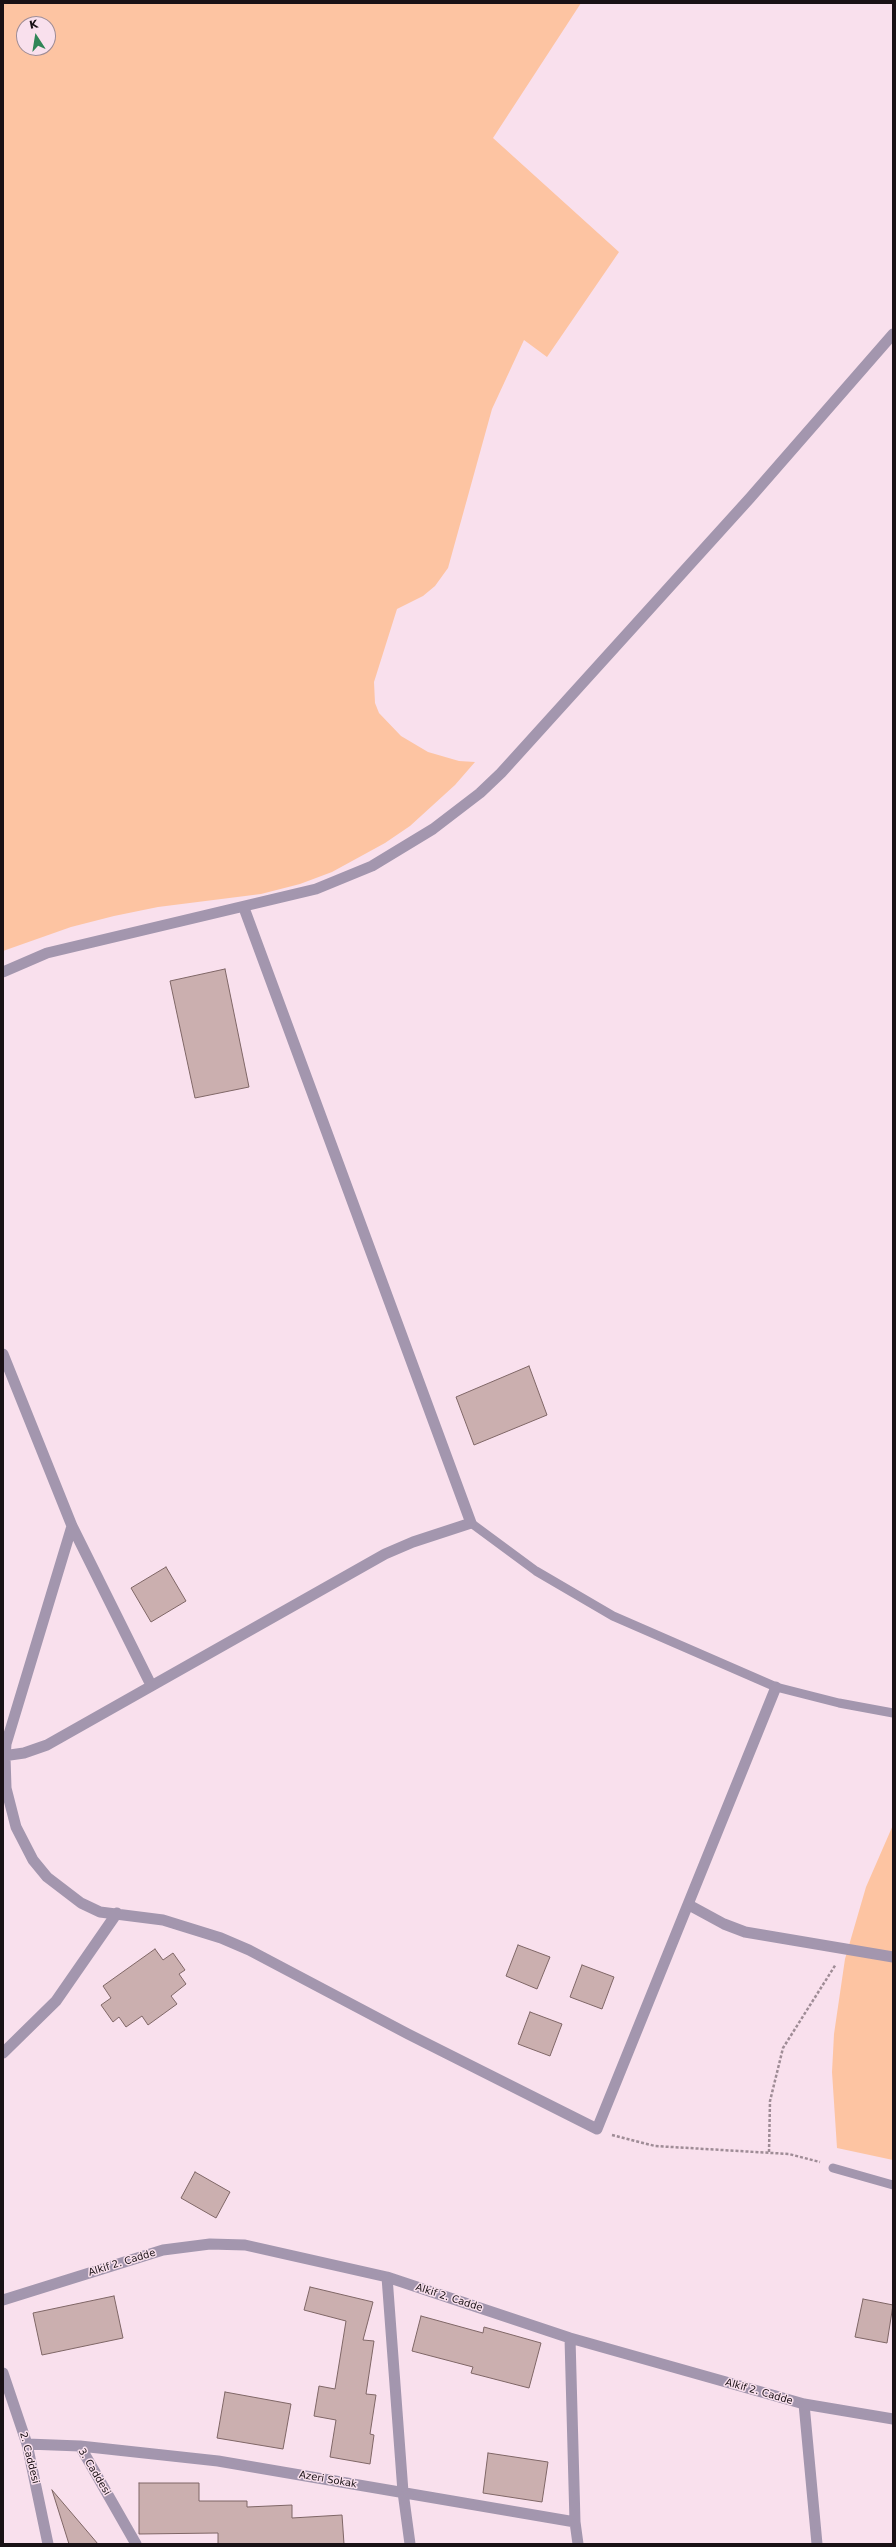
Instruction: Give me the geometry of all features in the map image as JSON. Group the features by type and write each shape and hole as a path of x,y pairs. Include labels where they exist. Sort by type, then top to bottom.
{"street":[{"path":"3,972 47,953 244,908 316,889 372,866 434,829 480,793 501,773 745,504 893,334"},
{"path":"4,1757 24,1753 47,1745 385,1554 413,1542 471,1523 244,908"},
{"path":"3,1354 72,1526 151,1685"},
{"path":"72,1526 6,1744 4,1757 6,1788 10,1810 24,1844 33,1860 47,1877 81,1903 100,1912 163,1920 192,1928 249,1950 408,2034 596,2128 689,1905 776,1687"},
{"path":"689,1905 724,1924 745,1932 893,1957"},
{"path":"3,2053 56,2001 117,1913"},
{"name":"Alkif 2. Cadde","path":"3,2300 163,2250 210,2244 245,2245 387,2277 570,2338 804,2404 893,2419"},
{"path":"387,2277 403,2492 410,2544"},
{"path":"570,2338 575,2522 578,2544"},
{"name":"2. Caddesi","path":"3,2373 27,2444 48,2544"},
{"path":"804,2404 817,2544"},
{"name":"3. Caddesi","path":"27,2444 80,2446 136,2544"},
{"name":"Azeri Sokak","path":"80,2446 218,2461 575,2522"}],"lane":[{"path":"471,1523 536,1571 614,1616 776,1687 839,1703 893,1713"},
{"path":"833,2168 893,2185"}],"path":[{"path":"769,2152 770,2101 783,2048 845,1949"},
{"path":"596,2128 622,2139 654,2146 769,2152 812,2159 833,2168"}],"shaded area":[{"path":"3,3 581,3 493,138 619,252 547,357 524,340 492,409 448,568 435,586 423,596 397,609 374,682 375,703 379,713 401,736 428,752 459,761 475,762 455,785 410,826 385,843 332,872 300,884 261,894 158,907 71,927 3,951"},
{"path":"893,1825 893,2160 837,2148 832,2072 834,2034 845,1959 866,1887"}],"building":[{"path":"225,969 249,1087 195,1098 170,981"},
{"path":"529,1366 547,1415 474,1445 456,1397"},
{"path":"166,1567 186,1601 151,1622 131,1588"},
{"path":"518,1945 550,1957 537,1989 506,1976"},
{"path":"155,1949 163,1960 173,1953 185,1970 179,1974 186,1984 171,1996 177,2004 148,2025 142,2016 126,2027 119,2017 113,2022 101,2005 111,1998 103,1986"},
{"path":"582,1965 614,1977 602,2009 570,1997"},
{"path":"530,2012 562,2024 550,2056 518,2044"},
{"path":"195,2172 230,2192 216,2218 181,2198"},
{"path":"310,2287 373,2302 363,2340 374,2341 366,2394 376,2395 370,2434 374,2435 370,2464 330,2457 336,2420 314,2416 319,2386 335,2389 346,2321 304,2310"},
{"path":"114,2296 123,2338 42,2355 33,2313"},
{"path":"863,2299 893,2305 887,2343 855,2337"},
{"path":"421,2316 483,2333 484,2327 541,2343 529,2388 471,2373 473,2367 412,2351"},
{"path":"225,2392 291,2404 283,2449 217,2438"},
{"path":"488,2453 548,2462 542,2502 483,2493"},
{"path":"139,2483 199,2483 199,2501 247,2501 247,2507 292,2505 292,2518 342,2515 344,2544 218,2544 218,2533 139,2534"},
{"path":"52,2490 98,2544 69,2544"}]}
